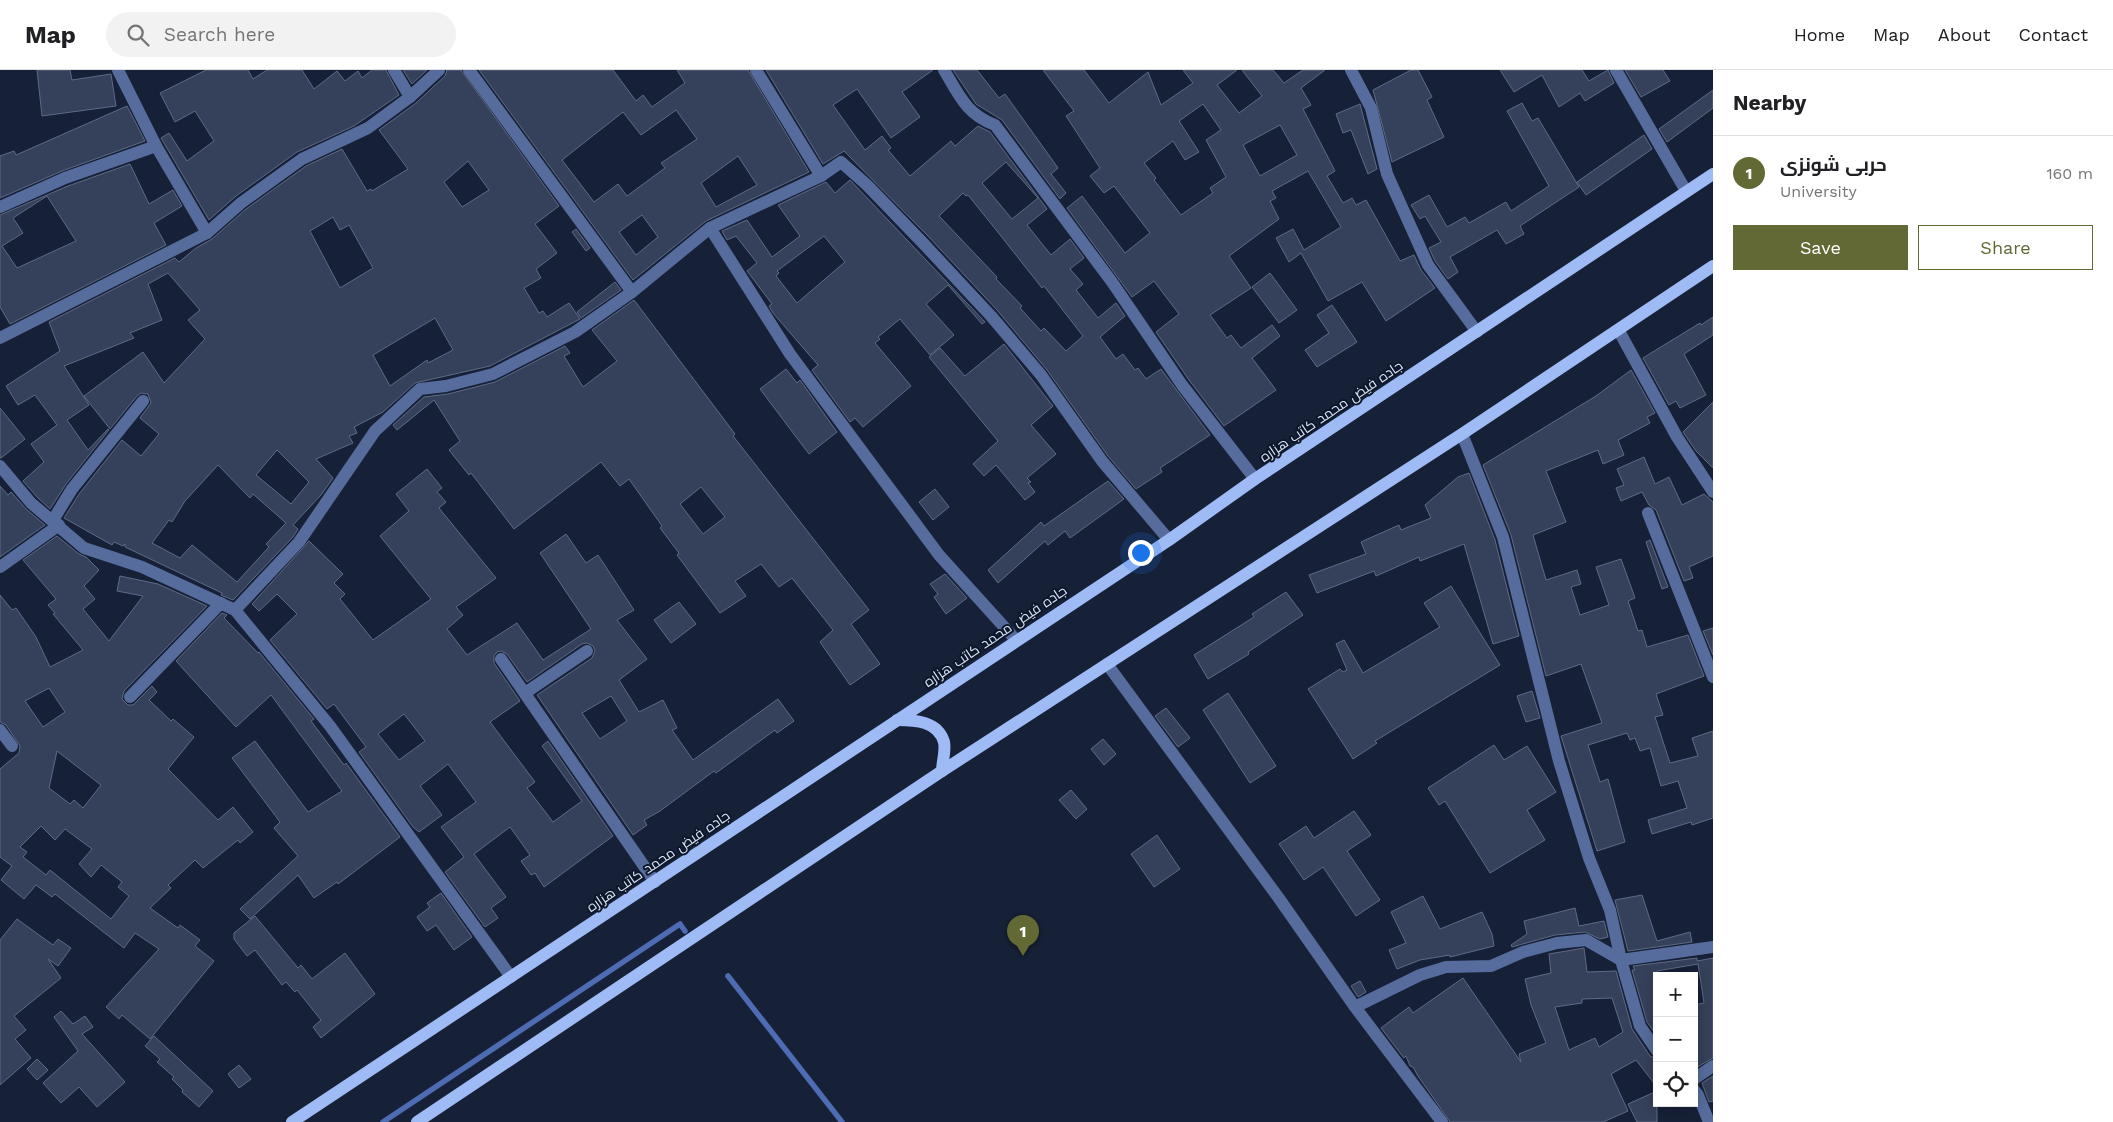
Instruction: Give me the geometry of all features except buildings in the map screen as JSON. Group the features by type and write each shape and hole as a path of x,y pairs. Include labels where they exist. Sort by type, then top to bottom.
{"main road":[{"name":"جاده فیض محمد کاتب هزاره","path":"292,1122 1169,540 1255,479 1713,174"},
{"path":"417,1122 942,771 1462,434 1619,331 1713,266"},
{"path":"897,720 918,720 934,727 944,743 942,771"}],"street":[{"path":"118,70 156,146 207,233"},
{"path":"394,70 410,97"},
{"path":"0,338 207,233 241,203 302,159 368,128 410,97 439,70"},
{"path":"469,70 632,292"},
{"path":"756,70 821,176"},
{"path":"944,70 961,98 978,118 995,125 1112,282 1182,385 1255,479"},
{"path":"1351,70 1371,108 1387,174 1428,265 1476,332"},
{"path":"1616,70 1686,192"},
{"path":"0,207 74,174 156,146"},
{"path":"235,610 299,542 375,431 420,389 446,386 493,374 575,332 632,292 710,228 821,176 841,162 867,185 922,242 1041,375 1102,461 1169,540"},
{"path":"710,228 790,354 939,555 1016,640"},
{"path":"1619,331 1677,437 1713,492"},
{"path":"0,567 56,522 72,488 144,401"},
{"path":"1462,434 1504,537 1559,761 1589,858 1610,910 1621,960 1640,1026 1653,1045"},
{"path":"0,466 31,503 56,522 84,548 142,567 235,610 330,726 511,977"},
{"path":"1648,512 1713,677"},
{"path":"130,697 221,603"},
{"path":"526,693 587,651"},
{"path":"501,659 655,882"},
{"path":"1107,664 1278,897 1356,1007 1442,1122"},
{"path":"0,730 12,746"},
{"path":"1356,1007 1420,975 1446,967 1491,966 1523,952 1557,943 1586,940 1621,960 1713,947"},
{"path":"1698,1077 1713,1066"},
{"path":"1698,1094 1709,1122"}],"waterway":[{"path":"383,1122 680,924 685,931"},
{"path":"728,976 842,1122"}],"place":[{"name":"حربی شونزی","path":"1023,956"}]}
